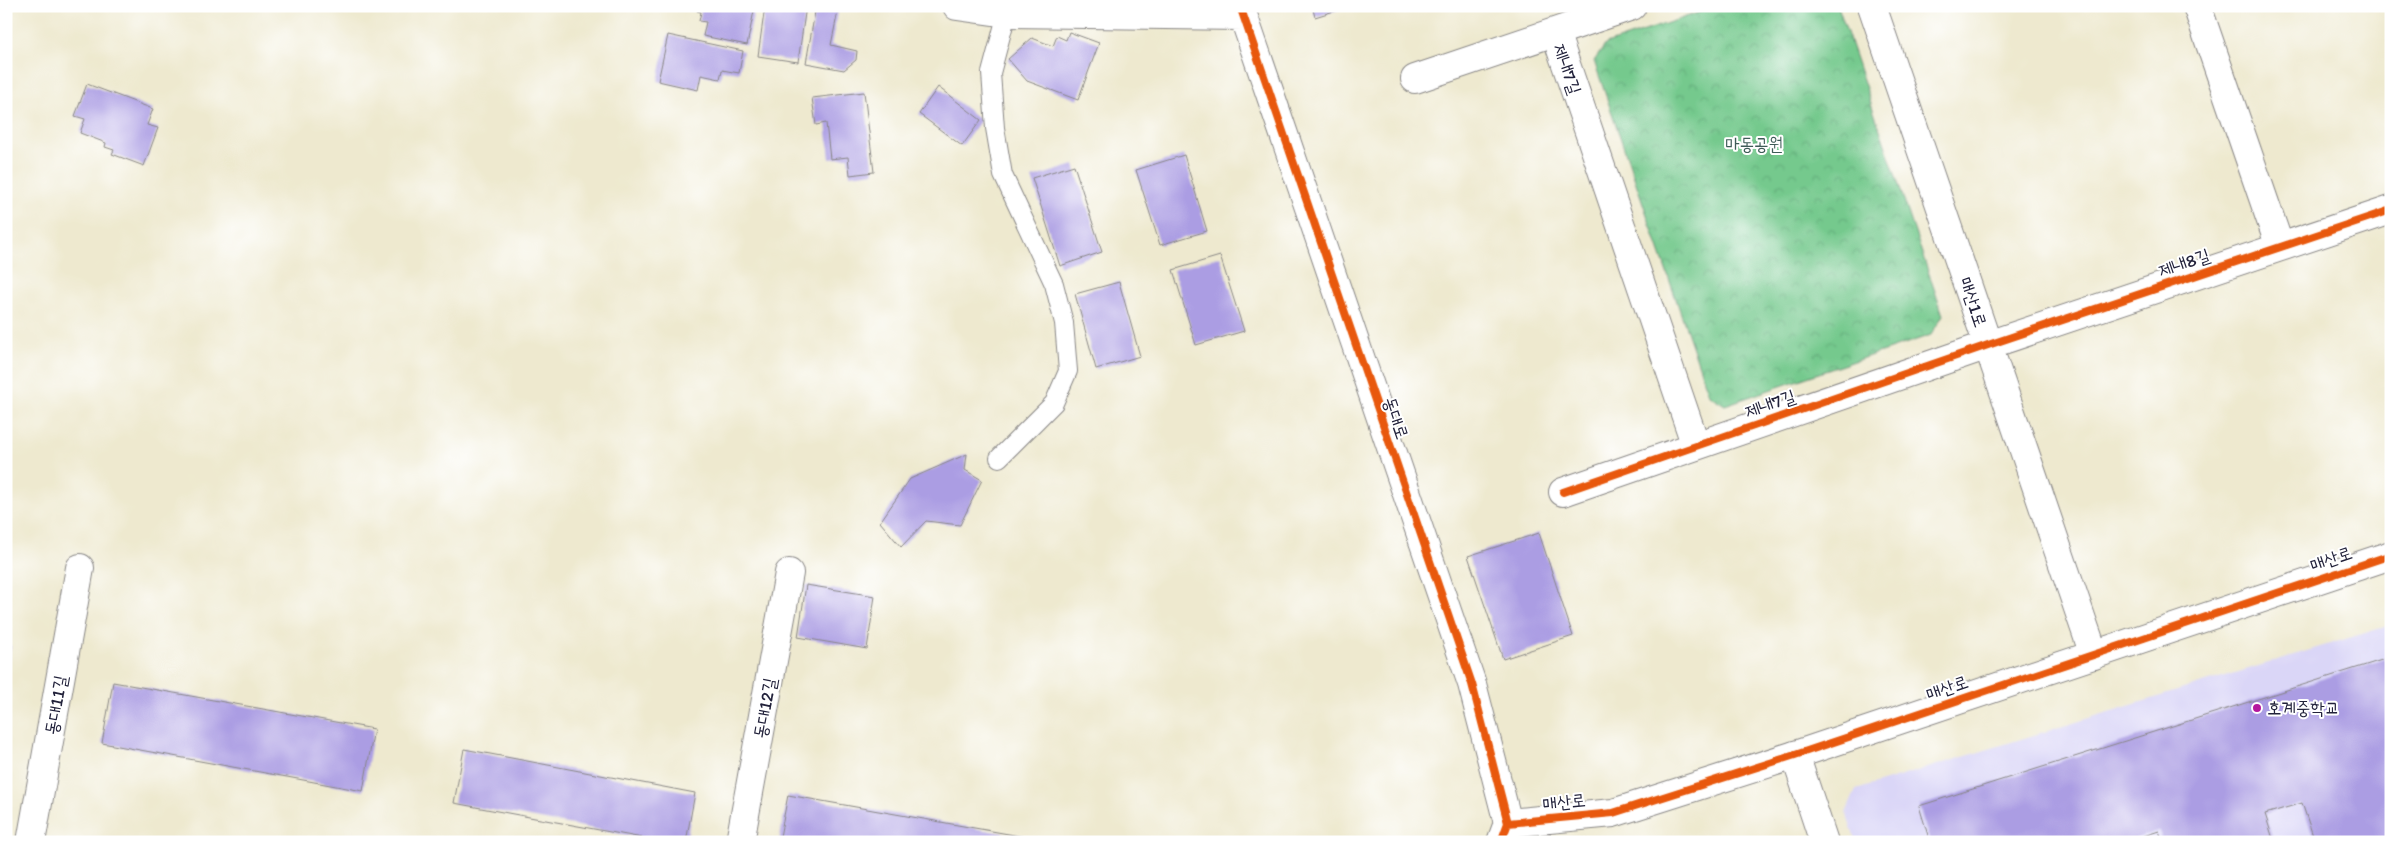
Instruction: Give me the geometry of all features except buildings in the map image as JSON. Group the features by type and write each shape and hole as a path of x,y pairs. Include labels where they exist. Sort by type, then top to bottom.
{"street":[{"path":"957,6 1007,13 1241,11"},
{"name":"제내7길","path":"1415,79 1632,6"},
{"name":"매산1로","path":"1872,6 2094,655"},
{"path":"2197,6 2280,247"},
{"name":"동대로","path":"1241,11 1472,684 1504,832"},
{"name":"제내7길","path":"1554,32 1696,446"},
{"name":"제내8길","path":"1988,345 2391,210"},
{"name":"제내7길","path":"1563,492 1988,345"},
{"name":"매산로","path":"1504,832 1613,813 1795,755 2391,555"},
{"name":"동대11길","path":"31,842 80,568"},
{"name":"동대12길","path":"740,842 789,573"},
{"path":"1795,755 1824,842"}],"lane":[{"path":"999,458 1054,403 1068,371 1064,323 1054,284 1003,175 994,128 991,73 1007,13"}],"shaded area":[{"name":"호계중학교","path":"2391,625 2391,842 1856,842 1846,813 1856,790"}],"green space":[{"name":"마동공원","path":"1718,6 1838,6 1943,315 1931,335 1725,405 1709,395 1594,61 1606,44"}],"cycle path":[{"path":"1240,6 1472,684 1508,823 1501,842"},
{"path":"1563,492 1988,345 2391,210"},
{"path":"1508,823 1613,813 1795,755 2391,555"}],"place":[{"name":"호계중학교","path":"2257,708"}]}
